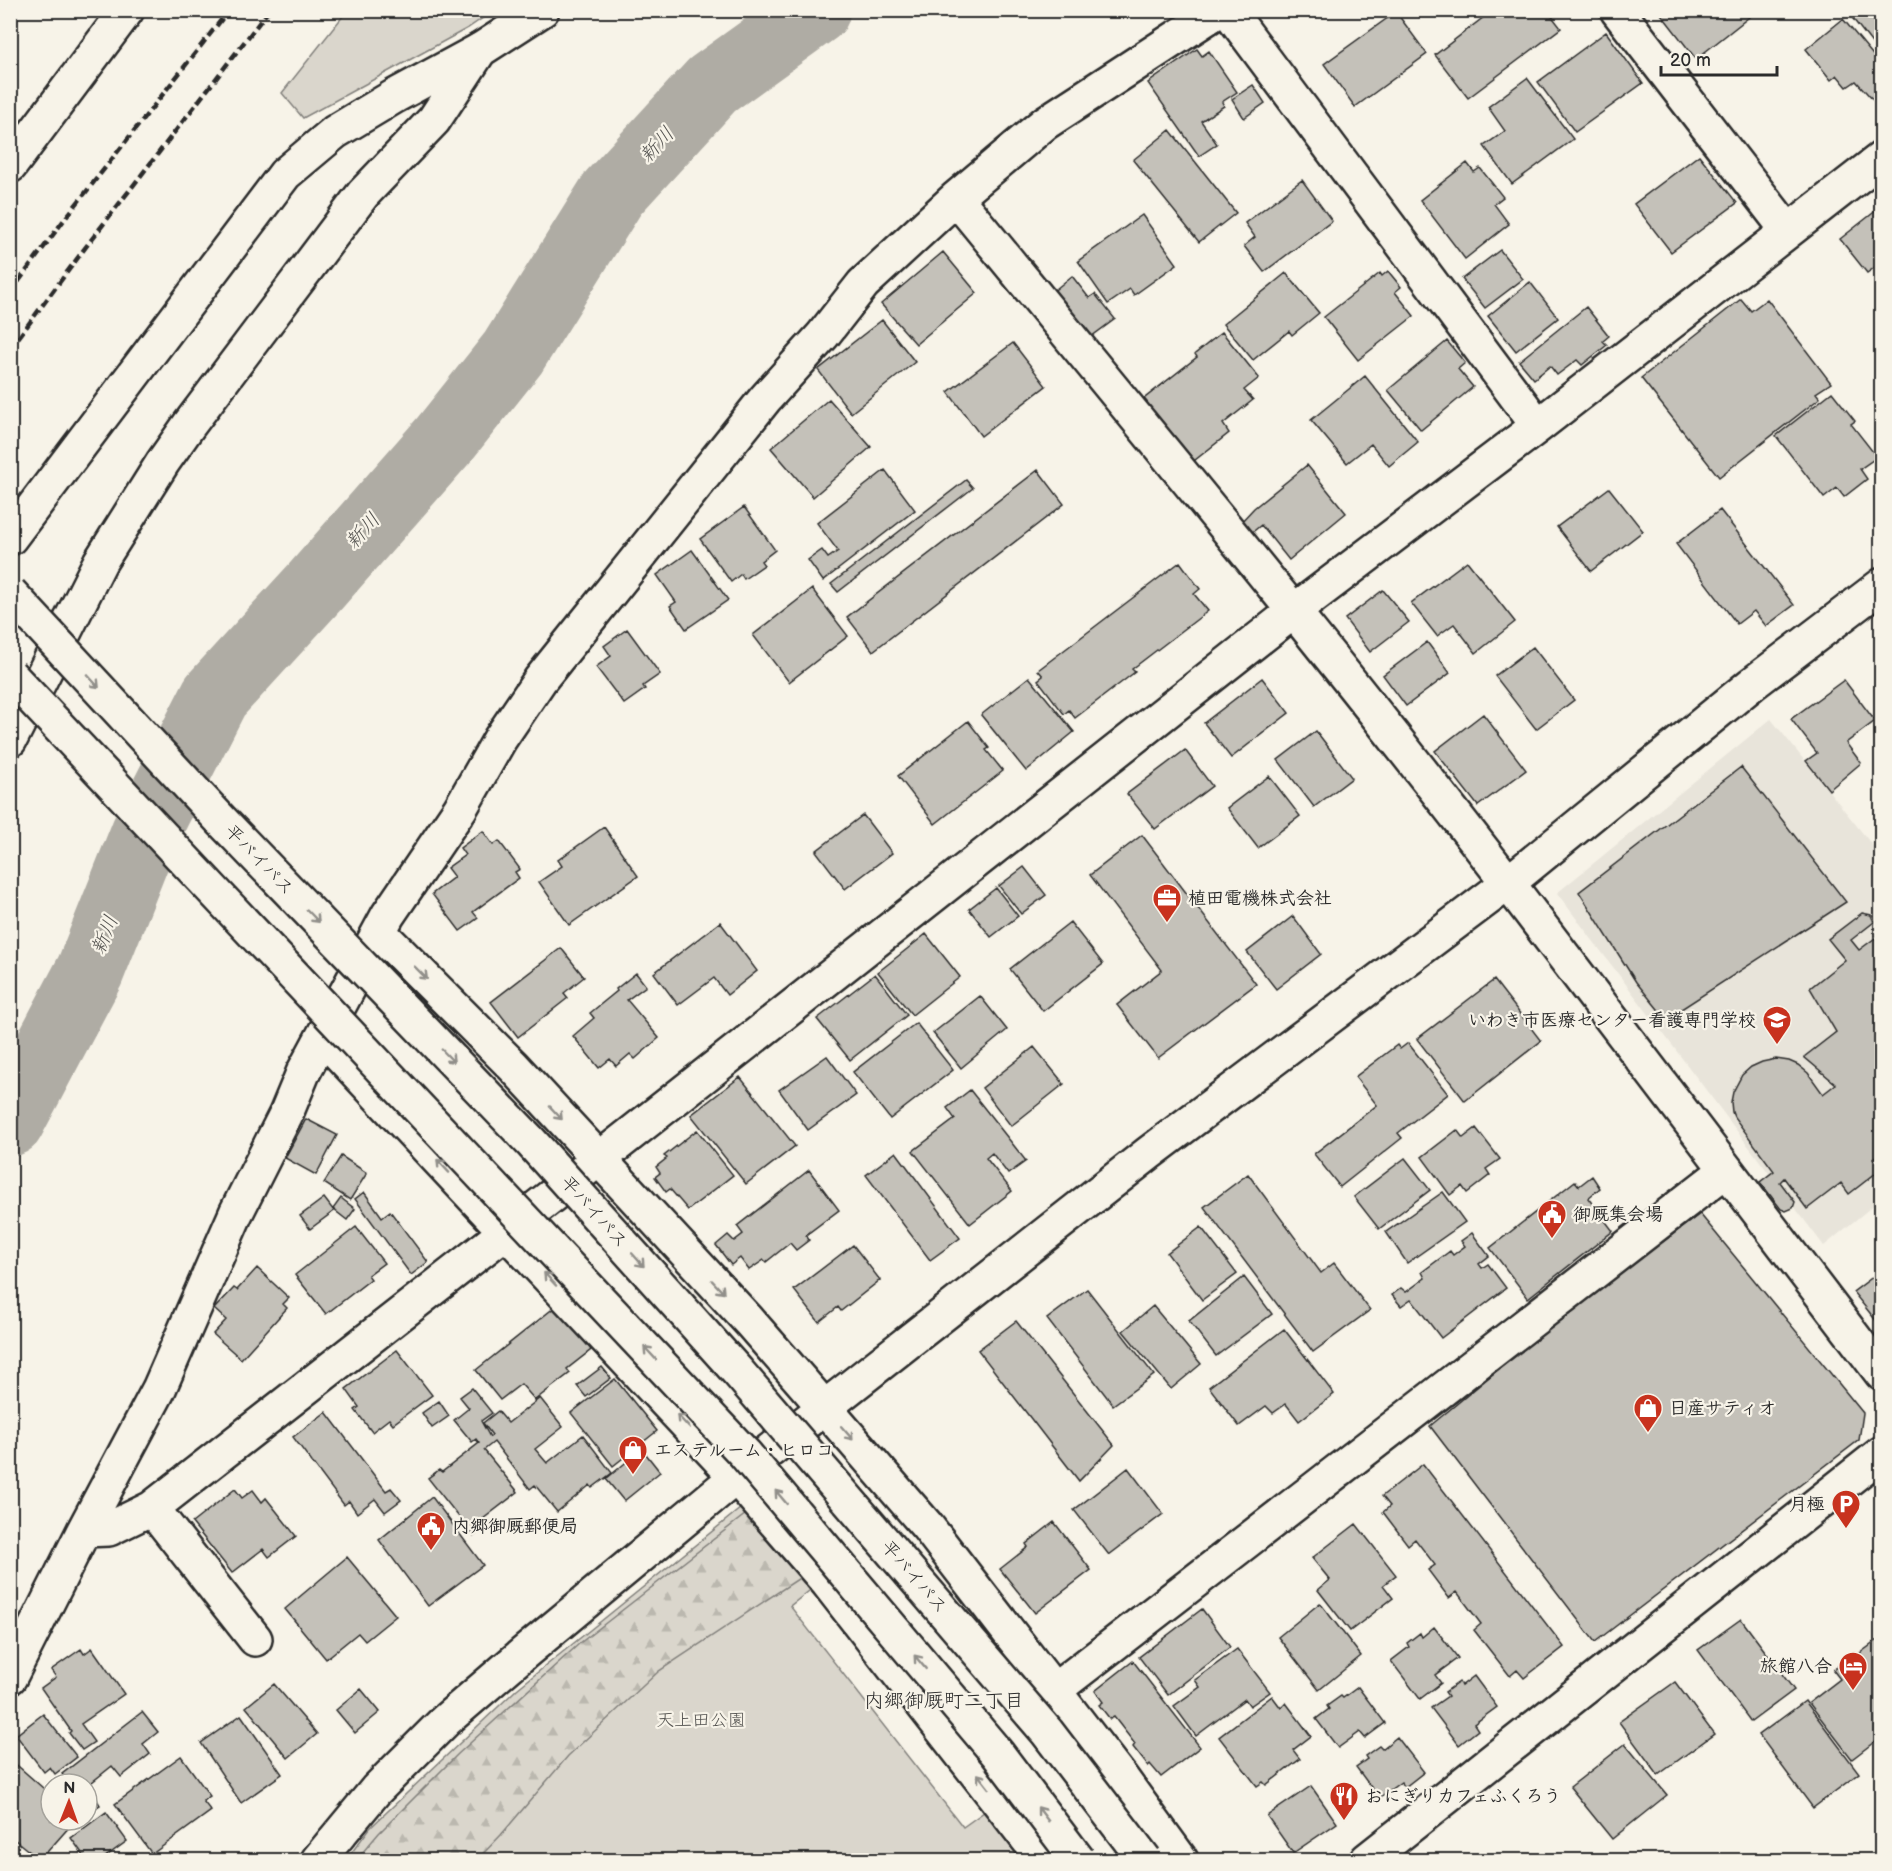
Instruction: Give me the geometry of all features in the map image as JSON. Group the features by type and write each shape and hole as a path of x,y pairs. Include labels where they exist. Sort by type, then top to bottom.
{"main road":[{"path":"10,166 128,10"},
{"path":"10,538 285,174 334,132 480,50 542,10"},
{"path":"10,1677 84,1530 159,1389 236,1213 286,1114 303,1073 388,915 460,808 500,739 540,680 765,399 822,335 863,284 956,198 1045,123 1219,10"},
{"path":"1228,10 1538,426"},
{"path":"1617,10 1788,231"},
{"path":"10,740 100,562 163,462 363,194 434,120 480,50"},
{"path":"84,1530 108,1529 152,1508 1294,611 1538,426 1881,158"},
{"path":"956,198 1294,611 1508,883 1881,1374"},
{"path":"318,1860 376,1790 446,1720 736,1477 1149,1153 1508,883 1752,684 1881,585"},
{"name":"平バイパス","path":"10,592 219,818 531,1142 738,1372 1047,1732 1144,1860"},
{"path":"10,675 745,1454 997,1754 1078,1860"},
{"path":"379,932 513,1066 749,1321 927,1526 1120,1776 1180,1860"},
{"path":"323,1037 736,1477 828,1583 1044,1860"},
{"path":"1052,1689 1065,1682 1725,1171"},
{"path":"1367,1860 1881,1453"},
{"path":"152,1508 255,1640"}],"shaded area":[{"name":"いわき市医療センター看護専門学校","path":"1771,719 1881,856 1881,1199 1824,1246 1557,893"}],"green space":[{"path":"347,11 493,11 468,28 303,118 282,93"},
{"name":"天上田公園","path":"746,1504 818,1584 790,1606 963,1827 991,1807 1032,1860 346,1860 370,1828 517,1689"},
{"path":"746,1514 804,1575 659,1671 568,1756 477,1860 356,1860 379,1833 458,1754 580,1643"}],"building":[{"path":"1493,10 1547,10 1561,28 1468,98 1435,55"},
{"path":"1658,10 1758,10 1696,59"},
{"path":"1846,10 1882,10 1882,48 1878,51"},
{"path":"1396,12 1427,54 1355,107 1324,64"},
{"path":"1843,19 1882,66 1882,93 1873,100 1856,81 1847,87 1837,75 1831,80 1806,49"},
{"path":"1606,32 1643,83 1575,132 1538,82"},
{"path":"1197,49 1202,56 1209,51 1237,92 1222,102 1224,106 1201,121 1217,144 1199,156 1148,83"},
{"path":"1527,78 1573,139 1512,184 1484,146 1505,131 1488,107"},
{"path":"1253,85 1265,103 1244,118 1232,99"},
{"path":"1170,130 1236,213 1199,242 1133,160"},
{"path":"1699,155 1737,203 1671,252 1634,204"},
{"path":"1467,163 1474,172 1480,168 1503,197 1494,204 1509,224 1465,259 1420,200"},
{"path":"1302,180 1332,221 1264,272 1244,246 1255,237 1245,223"},
{"path":"1882,206 1882,262 1867,273 1840,239"},
{"path":"1142,215 1177,264 1134,295 1130,289 1108,304 1078,261"},
{"path":"1500,250 1523,279 1485,308 1462,279"},
{"path":"943,252 977,293 916,344 881,304"},
{"path":"1388,271 1401,287 1395,292 1414,316 1358,360 1324,317 1380,273 1382,276"},
{"path":"1286,273 1319,313 1292,335 1289,331 1253,360 1223,324"},
{"path":"1072,276 1089,298 1095,294 1115,319 1088,339 1051,293"},
{"path":"1530,282 1558,318 1516,351 1488,316"},
{"path":"1741,299 1751,311 1767,299 1831,383 1816,393 1820,398 1719,477 1641,378"},
{"path":"1586,307 1609,336 1603,341 1607,345 1582,365 1577,360 1557,375 1550,366 1534,379 1519,361"},
{"path":"882,320 915,362 851,413 818,370"},
{"path":"1222,332 1259,378 1244,390 1253,400 1223,424 1229,433 1185,468 1136,405 1197,357 1195,354"},
{"path":"1447,341 1465,363 1458,369 1473,387 1421,430 1388,390"},
{"path":"1013,343 1046,386 981,436 948,392"},
{"path":"1365,376 1418,442 1389,466 1371,444 1347,463 1311,420"},
{"path":"1832,392 1855,421 1851,424 1877,457 1860,469 1867,479 1844,497 1837,488 1824,498 1776,436"},
{"path":"829,399 871,447 813,497 771,448"},
{"path":"1307,465 1346,513 1289,560 1261,525 1249,535 1240,523 1254,508"},
{"path":"885,470 915,510 823,581 808,560 822,550 828,558 838,551 817,523"},
{"path":"1038,470 1064,504 873,651 847,617"},
{"path":"966,480 973,488 838,592 831,584"},
{"path":"1609,488 1643,531 1591,571 1557,527"},
{"path":"744,507 775,550 761,561 764,565 744,579 741,574 731,582 700,539"},
{"path":"1720,510 1794,605 1766,626 1754,611 1737,624 1676,544"},
{"path":"692,550 728,600 686,629 670,606 676,602 657,575"},
{"path":"1467,561 1515,622 1476,653 1454,624 1437,636 1411,603"},
{"path":"1180,562 1200,589 1194,594 1208,611 1132,669 1135,672 1075,718 1069,710 1064,714 1038,680 1043,676 1038,670"},
{"path":"812,589 848,636 789,682 753,635"},
{"path":"1383,590 1409,622 1370,652 1345,619"},
{"path":"627,629 660,674 643,686 645,689 624,704 596,667 611,656 604,646"},
{"path":"1427,642 1450,673 1406,706 1383,675"},
{"path":"1533,647 1574,700 1536,729 1495,676"},
{"path":"1029,677 1074,732 1026,771 981,715"},
{"path":"1262,678 1289,713 1231,758 1204,723"},
{"path":"1844,680 1875,721 1846,743 1861,763 1829,790 1806,761 1817,753 1791,719"},
{"path":"1483,714 1526,770 1478,806 1435,751"},
{"path":"968,721 989,748 986,750 1003,771 935,824 898,776"},
{"path":"1316,731 1352,778 1314,807 1278,760"},
{"path":"1185,750 1212,786 1155,829 1127,794"},
{"path":"1741,767 1846,902 1666,1019 1636,982 1579,892"},
{"path":"1269,776 1300,816 1258,848 1227,808"},
{"path":"863,815 892,853 845,889 816,851"},
{"path":"604,827 638,876 569,925 539,882 562,866 558,860"},
{"path":"483,831 493,845 499,841 520,869 515,872 519,878 473,912 478,918 460,931 432,894 454,877 447,868 465,855 460,848"},
{"name":"植田電機株式会社","path":"1142,835 1256,984 1158,1058 1117,1005 1162,970 1090,875"},
{"path":"1024,867 1046,895 1021,914 999,886"},
{"path":"996,888 1018,916 991,937 969,909"},
{"path":"1862,913 1871,915 1874,922 1851,940 1859,950 1882,933 1882,1152 1873,1158 1881,1169 1849,1194 1841,1183 1807,1209 1784,1178 1780,1182 1795,1202 1793,1208 1786,1211 1781,1209 1760,1182 1774,1171 1734,1117 1731,1102 1733,1092 1742,1075 1751,1067 1776,1059 1798,1065 1808,1073 1823,1094 1836,1084 1804,1057 1836,1032 1810,988 1845,960 1828,939"},
{"path":"1293,916 1321,954 1276,989 1247,952"},
{"path":"720,922 757,971 727,995 714,978 678,1005 654,973"},
{"path":"1070,922 1103,964 1043,1011 1010,969"},
{"path":"926,934 960,977 912,1015 878,972"},
{"path":"561,948 584,977 564,993 568,998 518,1037 491,1002"},
{"path":"636,973 646,986 627,1000 659,1038 635,1059 630,1054 616,1066 610,1059 599,1068 573,1036 594,1018 590,1013"},
{"path":"875,974 907,1015 850,1060 817,1019"},
{"path":"1494,980 1541,1041 1465,1101 1417,1039"},
{"path":"980,996 1007,1030 961,1068 933,1033"},
{"path":"916,1023 953,1070 890,1119 853,1072"},
{"path":"1408,1043 1448,1094 1398,1133 1402,1138 1340,1187 1314,1154 1377,1105 1355,1077 1397,1045 1400,1049"},
{"path":"1034,1047 1064,1084 1011,1126 982,1088"},
{"path":"827,1056 856,1095 808,1130 779,1090"},
{"path":"740,1077 795,1146 746,1184 691,1115"},
{"path":"970,1090 1026,1161 1008,1174 992,1153 986,1158 1012,1191 970,1224 913,1151 955,1119 947,1108"},
{"path":"306,1119 337,1135 316,1175 285,1158"},
{"path":"1476,1128 1500,1159 1486,1169 1490,1175 1467,1193 1462,1186 1450,1195 1422,1157 1457,1130 1463,1138"},
{"path":"697,1130 733,1175 688,1210 670,1189 666,1192 655,1177 660,1173 656,1167 667,1158 664,1156"},
{"path":"896,1152 960,1238 930,1260 866,1175"},
{"path":"341,1156 367,1173 350,1200 324,1183"},
{"path":"1405,1158 1430,1190 1379,1229 1354,1197"},
{"path":"809,1170 839,1210 806,1235 809,1240 796,1250 790,1243 766,1262 764,1260 749,1270 740,1258 731,1265 716,1245 728,1235 734,1241 743,1234 737,1226"},
{"path":"1248,1174 1321,1273 1334,1263 1370,1310 1313,1352 1204,1207"},
{"name":"御厩集会場","path":"1592,1176 1600,1188 1588,1198 1613,1231 1528,1298 1490,1248 1575,1181 1579,1186"},
{"path":"364,1192 382,1217 390,1211 428,1262 411,1275 355,1199"},
{"path":"1443,1192 1465,1222 1407,1263 1386,1232"},
{"path":"324,1198 334,1211 310,1229 300,1216"},
{"path":"341,1198 355,1209 347,1220 333,1209"},
{"name":"日産サティオ","path":"1700,1214 1863,1413 1859,1440 1595,1642 1430,1426 1557,1321"},
{"path":"356,1227 384,1263 368,1275 371,1279 326,1314 295,1275"},
{"path":"1201,1227 1237,1274 1202,1300 1167,1253"},
{"path":"1472,1233 1489,1256 1479,1264 1482,1268 1488,1264 1506,1288 1441,1338 1411,1299 1401,1306 1392,1295 1401,1288 1406,1292 1425,1278 1422,1272 1450,1251 1453,1255 1465,1246 1461,1241"},
{"path":"853,1245 880,1280 841,1311 838,1307 819,1322 794,1290"},
{"path":"257,1268 289,1298 283,1304 287,1308 241,1359 213,1334 226,1320 214,1309 234,1288 237,1290"},
{"path":"1882,1270 1882,1328 1853,1292"},
{"path":"1244,1277 1272,1314 1216,1356 1189,1321"},
{"path":"1087,1289 1154,1375 1113,1405 1047,1319"},
{"path":"560,1303 582,1332 579,1334 591,1350 567,1369 570,1373 535,1400 521,1384 500,1400 476,1370"},
{"path":"1153,1306 1201,1364 1171,1389 1123,1331"},
{"path":"1016,1321 1114,1445 1079,1481 978,1350"},
{"path":"1284,1329 1334,1394 1299,1421 1286,1404 1273,1413 1266,1406 1239,1426 1209,1387"},
{"path":"397,1350 432,1395 393,1424 389,1419 372,1432 355,1410 359,1407 346,1389"},
{"path":"602,1367 611,1378 586,1397 577,1386"},
{"path":"615,1379 657,1431 613,1466 571,1413"},
{"path":"472,1388 492,1413 481,1421 490,1437 492,1435 483,1423 498,1411 508,1423 540,1398 563,1427 535,1449 547,1463 583,1435 612,1473 592,1488 590,1485 557,1512 535,1485 530,1489 494,1442 484,1450 518,1492 483,1519 488,1524 474,1536 428,1478 439,1470 442,1472 479,1443 476,1439 472,1442 454,1420 469,1408 460,1397"},
{"path":"439,1401 449,1416 432,1428 422,1413"},
{"path":"326,1412 386,1491 391,1488 401,1500 385,1512 375,1499 357,1513 349,1501 344,1505 293,1437"},
{"name":"エステルーム・ヒロコ","path":"642,1449 660,1472 624,1501 606,1479"},
{"path":"1423,1464 1564,1647 1524,1678 1517,1670 1510,1676 1474,1630 1481,1624 1457,1592 1449,1598 1428,1570 1435,1565 1415,1539 1408,1545 1383,1512 1390,1506 1382,1496"},
{"path":"1128,1468 1163,1514 1109,1555 1074,1510"},
{"path":"235,1489 242,1498 253,1490 262,1502 266,1498 296,1536 269,1557 263,1549 232,1573 192,1523"},
{"path":"432,1497 483,1565 428,1606 379,1540"},
{"path":"1054,1522 1091,1570 1035,1613 1000,1569"},
{"path":"1356,1524 1396,1575 1383,1585 1393,1598 1350,1631 1318,1590 1330,1580 1312,1558"},
{"path":"347,1557 396,1616 365,1641 358,1633 326,1659 285,1609"},
{"path":"1320,1603 1361,1656 1319,1690 1278,1637"},
{"path":"1202,1609 1230,1647 1168,1695 1139,1657"},
{"path":"1741,1619 1794,1690 1751,1722 1698,1650"},
{"path":"1434,1627 1458,1658 1435,1675 1441,1683 1420,1699 1391,1661 1409,1647 1407,1643 1420,1633 1422,1637"},
{"name":"旅館八合","path":"1882,1637 1882,1736 1852,1759 1809,1703 1840,1679 1833,1670 1854,1653 1856,1656"},
{"path":"92,1648 124,1694 81,1724 94,1742 82,1750 41,1688 56,1677 51,1670 81,1649 84,1654"},
{"path":"1237,1649 1270,1692 1250,1706 1245,1699 1196,1736 1174,1706 1200,1687 1195,1680"},
{"path":"1133,1661 1200,1747 1161,1777 1150,1764 1148,1766 1133,1747 1135,1744 1114,1717 1110,1719 1099,1705 1103,1702 1095,1691"},
{"path":"1474,1676 1497,1707 1474,1724 1478,1730 1459,1745 1431,1708 1448,1696 1445,1692 1459,1682 1461,1686"},
{"path":"1675,1682 1714,1734 1658,1775 1619,1722"},
{"path":"274,1684 317,1734 288,1758 246,1707"},
{"path":"1358,1687 1385,1723 1365,1738 1360,1732 1338,1748 1316,1719 1329,1709 1327,1706"},
{"path":"361,1689 380,1712 355,1733 336,1710"},
{"path":"1272,1696 1281,1708 1286,1703 1311,1736 1293,1750 1300,1759 1266,1785 1263,1782 1257,1786 1219,1737"},
{"path":"1805,1701 1859,1773 1813,1808 1759,1735"},
{"path":"142,1712 158,1732 143,1744 150,1754 121,1777 112,1766 99,1776 99,1772 65,1772"},
{"path":"43,1714 77,1757 58,1772 54,1772 50,1767 44,1772 16,1735"},
{"path":"241,1715 282,1774 241,1803 201,1743"},
{"path":"1397,1737 1424,1772 1405,1787 1401,1782 1379,1798 1356,1767 1367,1759 1365,1756 1379,1746 1382,1749"},
{"path":"1625,1744 1667,1795 1612,1839 1570,1787"},
{"path":"181,1756 210,1796 203,1801 211,1811 152,1854 115,1804"},
{"path":"11,1760 39,1784 39,1832 65,1832 40,1860 10,1836"},
{"path":"1311,1786 1337,1823 1293,1853 1267,1816"},
{"path":"106,1812 127,1841 101,1860 87,1860 71,1838 79,1832 99,1832 99,1817"}],"waterway":[{"name":"新川","path":"10,1122 90,971 145,833 215,696 314,588 443,441 513,353 613,193 712,85 816,10"}],"railway":[{"path":"10,293 64,220 229,10"},
{"path":"10,349 269,10"}],"place":[{"name":"植田電機株式会社","path":"1167,924"},
{"name":"いわき市医療センター看護専門学校","path":"1777,1046"},
{"name":"御厩集会場","path":"1552,1240"},
{"name":"日産サティオ","path":"1648,1434"},
{"name":"エステルーム・ヒロコ","path":"633,1476"},
{"name":"月極","path":"1846,1530"},
{"name":"内郷御厩郵便局","path":"431,1552"},
{"name":"旅館八合","path":"1853,1692"},
{"name":"おにぎりカフェふくろう","path":"1344,1822"}],"district":[{"name":"内郷御厩町二丁目","path":"944,1701"}]}
